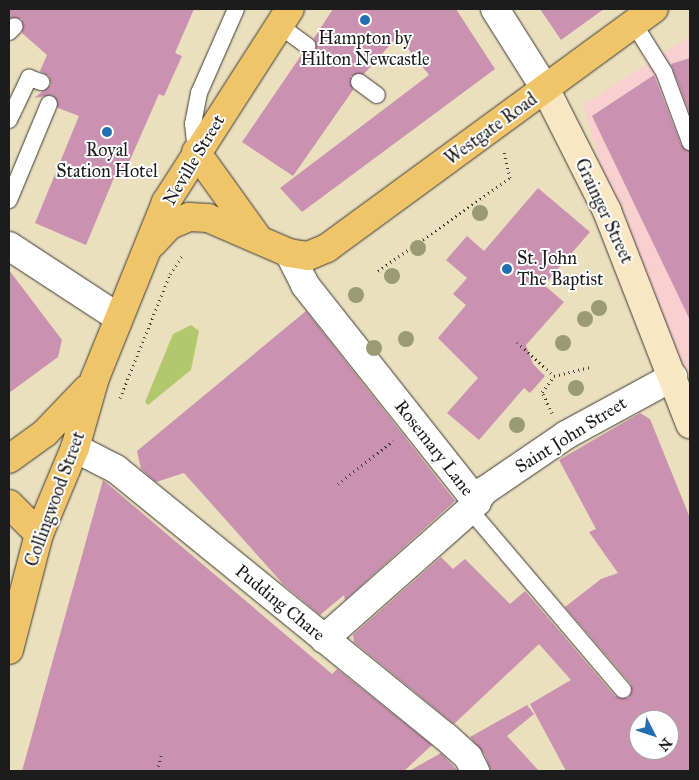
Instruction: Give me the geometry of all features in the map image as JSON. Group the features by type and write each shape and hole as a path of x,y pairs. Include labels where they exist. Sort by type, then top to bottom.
{"main road":[{"name":"Westgate Road","path":"289,253 308,256 327,248 546,90 644,16"},
{"name":"Neville Street","path":"95,378 172,189 285,17"},
{"path":"196,152 257,237"},
{"path":"148,249 170,225 189,217 208,218 257,237 289,253"},
{"path":"9,459 71,410 95,378"},
{"name":"Collingwood Street","path":"9,650 39,534 75,448 95,378"},
{"path":"9,504 39,534"}],"street":[{"name":"Grainger Street","path":"495,9 546,90 607,211 690,424"},
{"path":"9,246 119,318"},
{"name":"Rosemary Lane","path":"289,253 304,285 474,506 324,639"},
{"name":"Saint John Street","path":"474,506 484,492 566,435 673,377"},
{"name":"Pudding Chare","path":"75,448 116,469 446,737 468,757 475,771"}],"lane":[{"path":"196,152 193,124 199,93 236,9"},
{"path":"644,16 690,142"},
{"path":"285,17 308,46"},
{"path":"9,120 29,78 41,82"},
{"path":"359,82 377,95"},
{"path":"9,200 50,104"},
{"path":"474,506 623,690"}],"path":[{"path":"378,271 510,178 498,124"},
{"path":"119,402 170,274 190,244"},
{"path":"517,342 554,376"},
{"path":"566,435 542,392 554,376 589,367"},
{"path":"338,484 401,435"},
{"path":"157,771 161,756"}],"shaded area":[{"path":"690,36 690,378 619,228 583,105"}],"green space":[{"path":"191,325 199,331 191,370 148,405 145,402 173,334"}],"building":[{"name":"Royal Station Hotel","path":"9,9 194,9 175,53 182,56 164,96 159,94 123,176 116,173 86,245 35,223 79,116 58,108 52,95 34,98 51,85 49,76 40,71 47,55 22,33 22,19 9,18"},
{"path":"333,9 456,9 495,69 302,212 280,188 429,75 398,36 364,74 351,76 353,90 293,176 242,142 302,54 316,51 314,38"},
{"path":"540,9 604,9 561,40"},
{"path":"690,58 690,114 671,64"},
{"path":"654,75 681,145 690,152 690,320 592,116"},
{"name":"St. John The Baptist","path":"538,188 590,232 544,285 564,302 526,345 533,364 545,376 530,393 524,388 479,440 447,413 478,378 438,338 466,305 453,294 467,278 446,260 467,236 484,251"},
{"path":"9,270 62,340 58,357 9,393"},
{"path":"306,311 455,501 345,600 344,595 320,615 283,584 184,473 156,482 141,469 137,451"},
{"path":"640,413 650,419 690,518 690,771 566,771 530,704 571,680 539,644 454,724 354,642 353,635 441,557 453,569 465,559 510,604 525,591 615,696 629,698 631,684 565,607 601,579 618,573 589,532 596,529 559,460"},
{"path":"103,480 332,674 337,669 432,745 404,771 22,771"},
{"path":"527,705 534,714 507,736 539,771 491,771 485,755 470,737"},
{"path":"441,753 458,771 409,771"}],"place":[{"name":"Hampton by Hilton Newcastle","path":"365,20"},
{"name":"Royal Station Hotel","path":"107,132"},
{"name":"St. John The Baptist","path":"507,269"}]}
